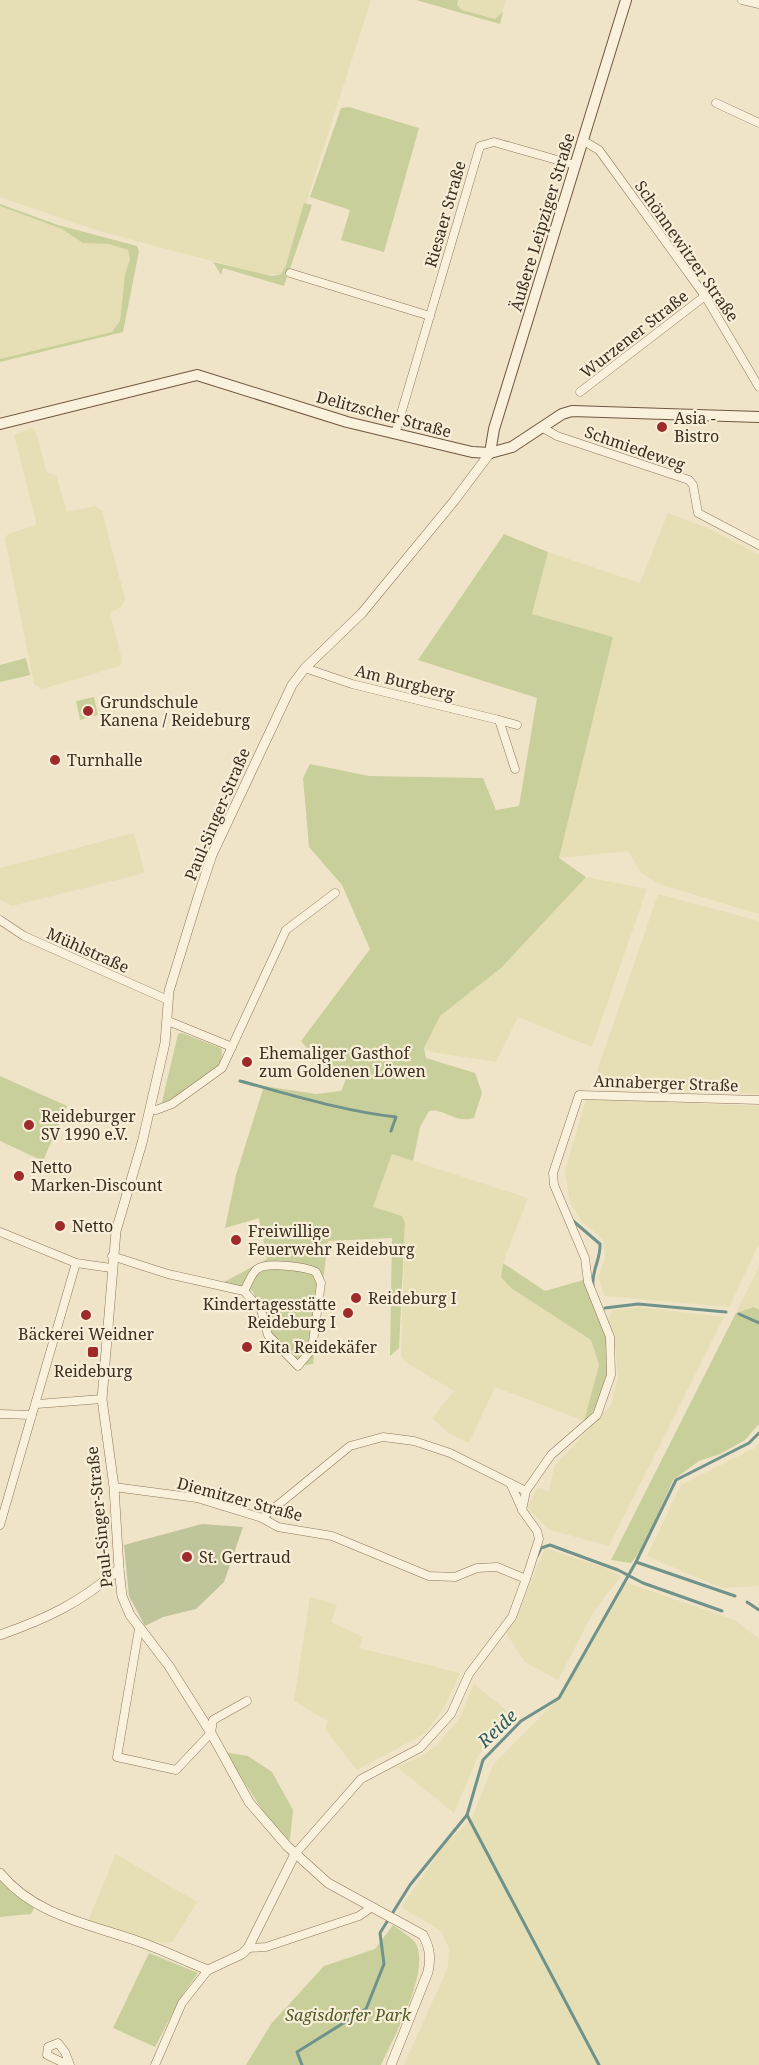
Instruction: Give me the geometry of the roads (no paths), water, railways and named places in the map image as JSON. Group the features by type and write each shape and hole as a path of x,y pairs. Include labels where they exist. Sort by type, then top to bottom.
{"main road":[{"name":"Äußere Leipziger Straße","path":"490,453 494,429 626,0"},
{"name":"Delitzscher Straße","path":"0,424 197,375 395,435 472,452 490,453 520,443 562,414 582,410 759,417"}],"street":[{"path":"742,0 759,4"},
{"path":"716,103 759,123"},
{"name":"Schönnewitzer Straße","path":"582,140 599,150 705,296 759,387"},
{"name":"Riesaer Straße","path":"395,435 480,146 494,142 574,165"},
{"path":"290,273 430,316"},
{"name":"Wurzener Straße","path":"580,392 705,296"},
{"name":"Schmiedeweg","path":"543,428 557,436 689,480 693,485 698,513 759,545"},
{"name":"Paul-Singer-Straße","path":"391,2065 429,1972 431,1958 429,1945 423,1935 328,1883 295,1854 249,1802 211,1733 169,1666 139,1629 122,1596 114,1487 102,1399 112,1256 116,1231 150,1109 168,1021 168,1000 212,855 292,685 305,668 362,613 454,501 490,453"},
{"name":"Am Burgberg","path":"305,668 352,684 517,725"},
{"path":"499,720 515,769"},
{"path":"150,1109 156,1110 172,1104 222,1068 286,930 334,893"},
{"name":"Mühlstraße","path":"0,920 24,936 168,1000"},
{"path":"168,1021 232,1047"},
{"name":"Annaberger Straße","path":"522,1510 526,1491 551,1455 597,1415 604,1402 612,1375 610,1337 588,1282 585,1258 554,1185 556,1165 579,1095 759,1100"},
{"path":"0,1232 76,1263 111,1268"},
{"path":"112,1256 168,1274 244,1291 261,1310 268,1335 298,1366 312,1349 321,1283 316,1272 304,1268 265,1266 255,1271 244,1291"},
{"path":"0,1525 37,1404 39,1386 76,1263"},
{"path":"37,1404 102,1399"},
{"path":"0,1414 32,1415"},
{"path":"262,1518 350,1446 383,1437 414,1441 450,1453 526,1491"},
{"path":"155,2065 182,2003 208,1970 242,1954 248,1948 295,1854 361,1779 420,1748 451,1714 469,1674 512,1617 538,1539 537,1531 522,1510 511,1485"},
{"name":"Diemitzer Straße","path":"114,1487 197,1498 262,1518 278,1527 332,1536 429,1576 455,1577 477,1568 497,1567 526,1579"},
{"path":"0,1635 50,1617 67,1608 119,1569"},
{"path":"139,1629 117,1757 176,1770 211,1733 213,1720 247,1701"},
{"path":"0,1873 23,1895 63,1918 139,1942 208,1970"},
{"path":"248,1948 266,1947 359,1916 372,1907"}],"waterway":[{"path":"240,1081 337,1107 396,1117 391,1131"},
{"path":"572,1220 600,1244 593,1286"},
{"path":"605,1308 638,1304 726,1312"},
{"path":"739,1314 759,1323"},
{"name":"Reide","path":"302,2065 297,2052 366,2009 384,1964 380,1933 410,1885 467,1815 483,1760 521,1721 559,1698 636,1562 676,1480 749,1443 759,1433"},
{"name":"Reide","path":"537,1556 541,1548 550,1545 618,1570 643,1583 722,1611"},
{"path":"636,1562 735,1596"},
{"path":"747,1602 759,1610"},
{"path":"467,1815 599,2065"}],"place":[{"name":"Asia - Bistro","path":"662,427"},
{"name":"Grundschule Kanena / Reideburg","path":"88,711"},
{"name":"Turnhalle","path":"55,760"},
{"name":"Ehemaliger Gasthof zum Goldenen Löwen","path":"247,1062"},
{"name":"Reideburger SV 1990 e.V.","path":"29,1125"},
{"name":"Netto Marken-Discount","path":"19,1176"},
{"name":"Netto","path":"60,1226"},
{"name":"Freiwillige Feuerwehr Reideburg","path":"236,1240"},
{"name":"Reideburg I","path":"356,1298"},
{"name":"Kindertagesstätte Reideburg I","path":"348,1313"},
{"name":"Bäckerei Weidner","path":"86,1315"},
{"name":"Kita Reidekäfer","path":"247,1347"},
{"name":"Reideburg","path":"93,1352"},
{"name":"St. Gertraud","path":"187,1557"}],"park label":[{"name":"Sagisdorfer Park","path":"348,2015"}]}
